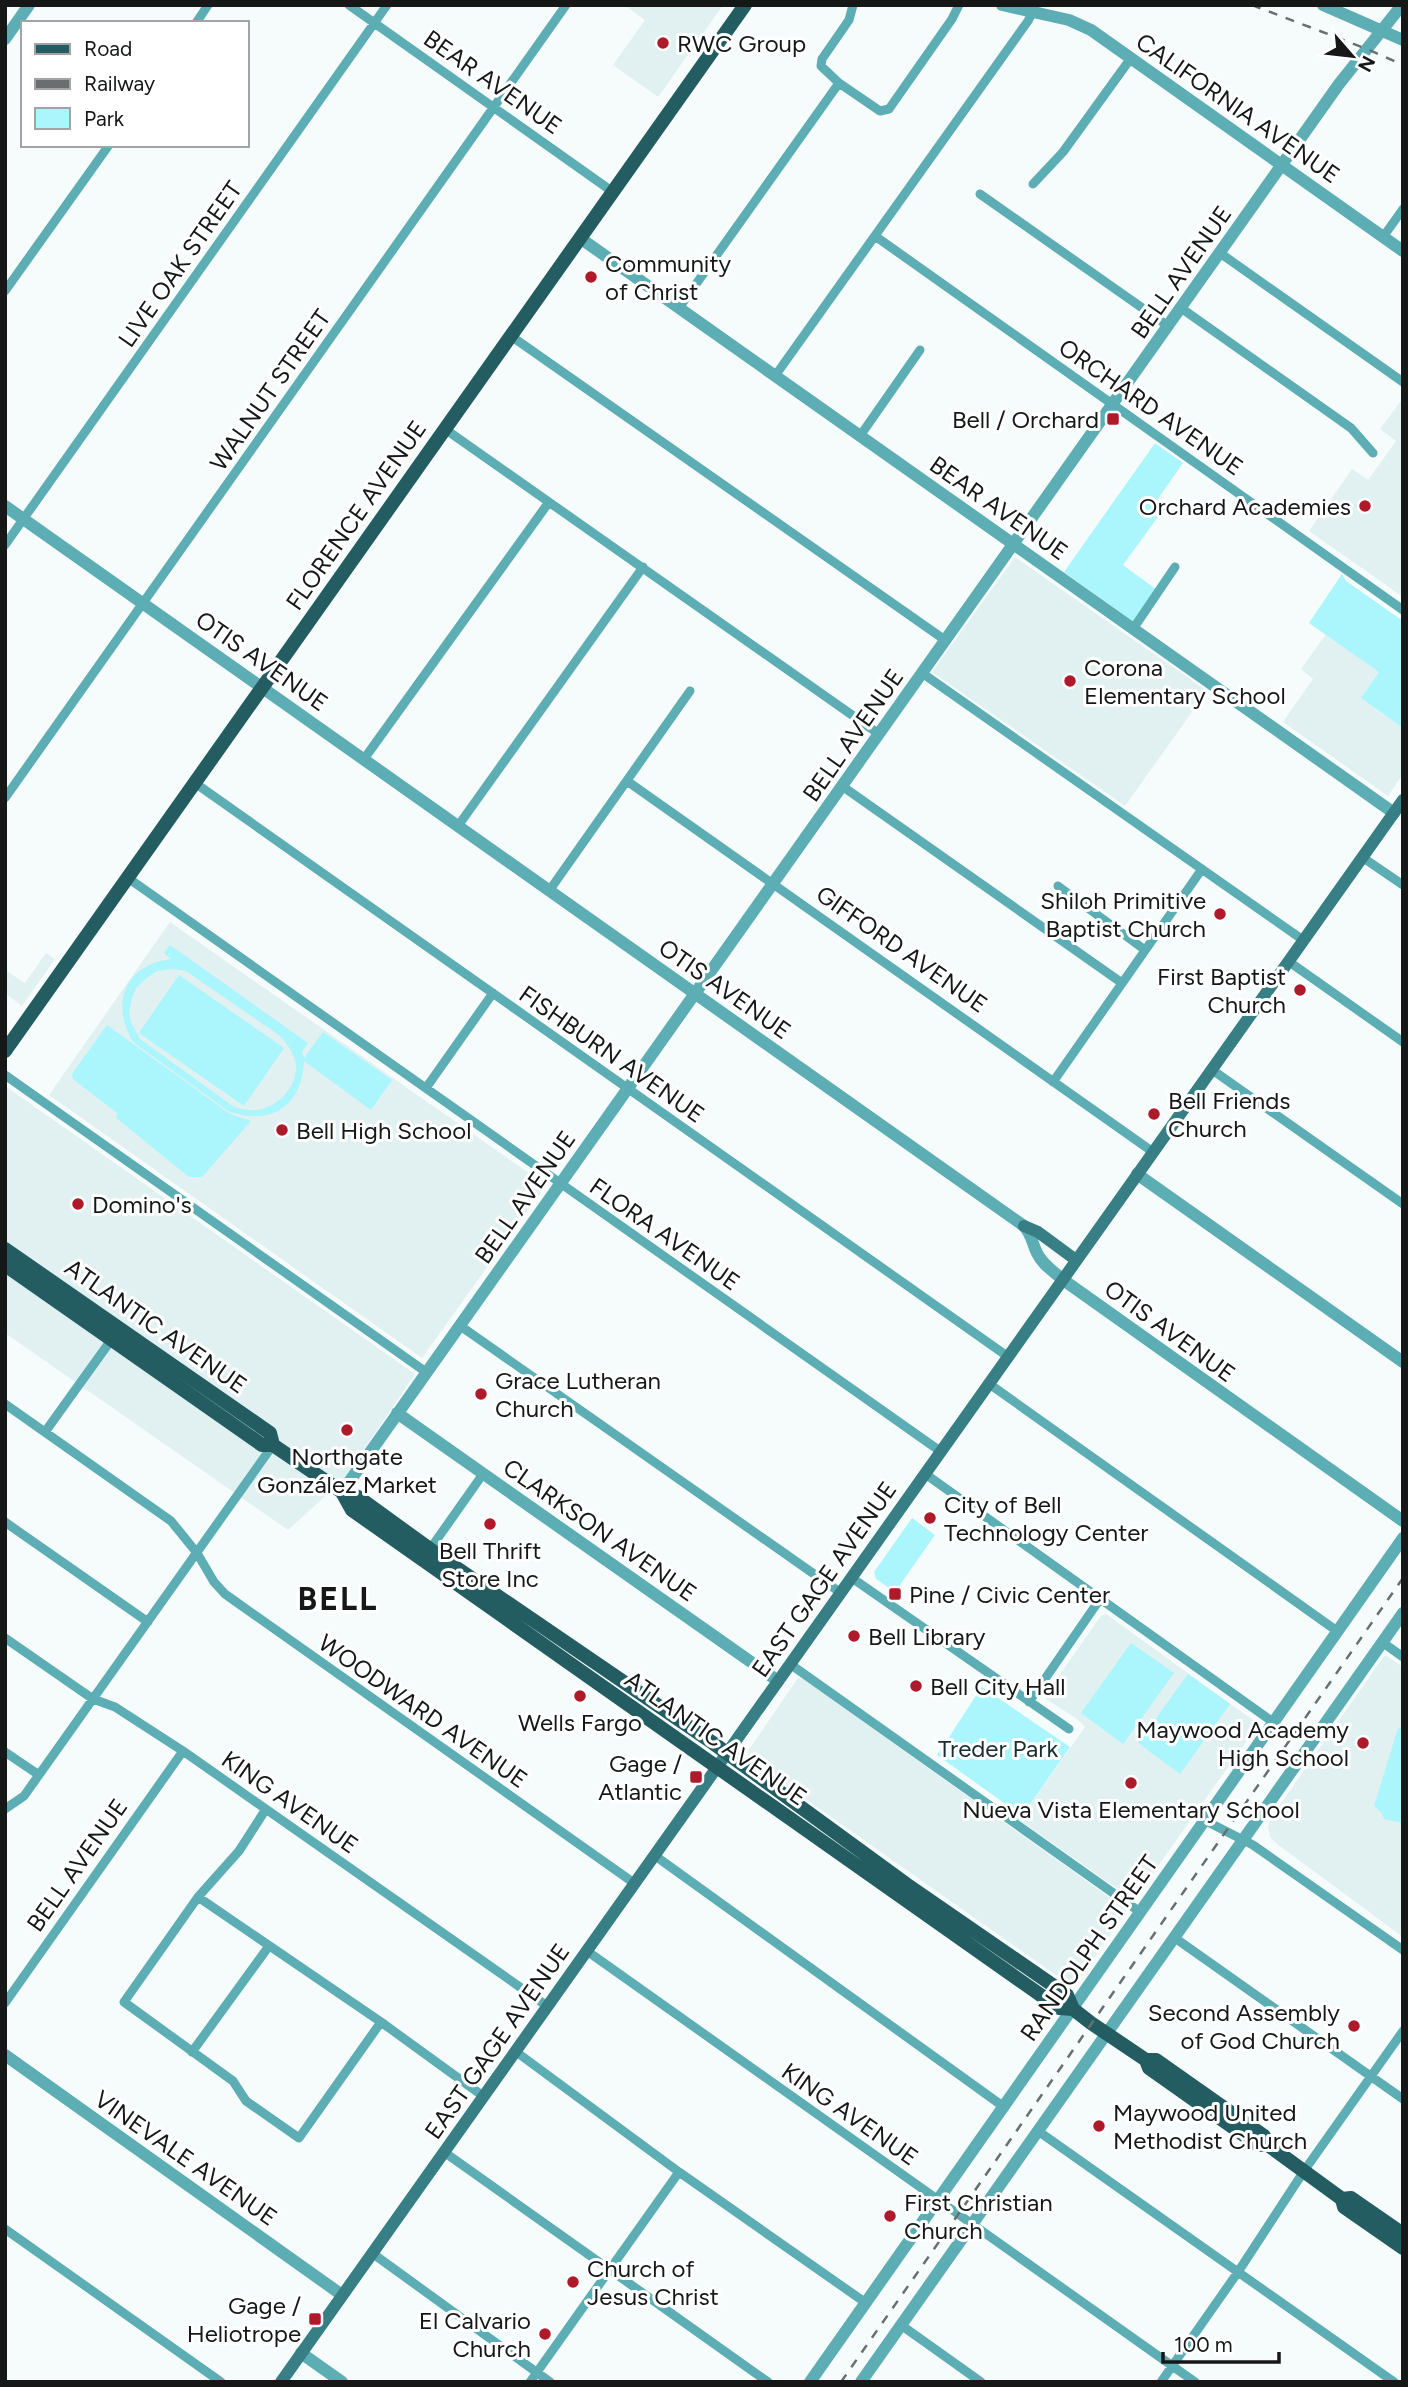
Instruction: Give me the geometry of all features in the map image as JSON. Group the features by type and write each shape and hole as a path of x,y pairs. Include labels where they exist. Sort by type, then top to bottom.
{"main road":[{"name":"FLORENCE AVENUE","path":"5,1051 745,5"},
{"name":"EAST GAGE AVENUE","path":"281,2382 1403,800"},
{"path":"1024,1226 1038,1232 1076,1260"},
{"name":"ATLANTIC AVENUE","path":"5,1249 261,1444 273,1446 342,1492 358,1497 505,1617 1011,1976 1059,2008 1073,2009 1146,2060 1150,2068 1201,2106 1258,2145 1268,2145 1342,2199"},
{"name":"ATLANTIC AVENUE","path":"5,1265 115,1334"},
{"name":"ATLANTIC AVENUE","path":"426,1554 539,1625 727,1753 898,1878 1067,1995 1073,2009"},
{"path":"505,1617 513,1615 530,1625 539,1625"},
{"path":"1403,2234 1351,2198 1342,2199 1344,2207 1403,2248"}],"street":[{"path":"5,39 29,5"},
{"path":"197,21 208,5"},
{"name":"BEAR AVENUE","path":"349,5 613,192"},
{"name":"LIVE OAK STREET","path":"5,545 387,5"},
{"name":"WALNUT STREET","path":"5,798 566,5"},
{"path":"853,5 849,20 822,59 821,66 839,83 880,111 889,108 959,5"},
{"name":"CALIFORNIA AVENUE","path":"1002,5 1082,25 1403,251"},
{"path":"1323,5 1403,40"},
{"name":"BELL AVENUE","path":"342,1492 1355,62 1402,5"},
{"path":"775,376 1033,11"},
{"path":"1033,184 1063,152 1131,58"},
{"path":"679,308 839,83"},
{"path":"5,292 108,147"},
{"path":"980,194 1168,326"},
{"path":"1383,237 1403,209"},
{"name":"ORCHARD AVENUE","path":"876,236 1403,610"},
{"name":"BEAR AVENUE","path":"580,238 1394,813"},
{"path":"1220,253 1403,382"},
{"path":"1181,308 1351,428 1373,453"},
{"path":"511,335 945,640"},
{"path":"860,436 920,350"},
{"path":"445,429 879,734"},
{"path":"364,759 550,502"},
{"name":"OTIS AVENUE","path":"5,506 1024,1226 1032,1235 1037,1254 1044,1264 1062,1279 1403,1521"},
{"path":"1133,629 1175,567"},
{"path":"458,826 643,568"},
{"path":"922,673 1303,940"},
{"path":"549,891 690,691"},
{"name":"GIFFORD AVENUE","path":"627,780 1153,1152"},
{"name":"FISHBURN AVENUE","path":"195,783 1007,1356"},
{"path":"842,786 1122,983"},
{"path":"1362,857 1403,885"},
{"path":"1053,1082 1202,869"},
{"name":"FLORA AVENUE","path":"128,878 940,1451"},
{"path":"1058,886 1145,950"},
{"path":"1288,961 1403,1042"},
{"path":"425,1088 493,993"},
{"path":"1212,1069 1403,1204"},
{"path":"5,1075 426,1373"},
{"path":"1137,1174 1403,1362"},
{"path":"459,1325 841,1593"},
{"path":"45,1432 115,1334"},
{"path":"988,1383 1337,1631"},
{"name":"WOODWARD AVENUE","path":"5,1404 171,1521 225,1594 634,1883"},
{"name":"CLARKSON AVENUE","path":"397,1413 778,1681"},
{"path":"5,1810 24,1796 273,1446"},
{"path":"925,1473 1273,1721"},
{"path":"426,1554 483,1474"},
{"path":"5,1522 148,1622"},
{"name":"RANDOLPH STREET","path":"810,2382 1403,1538"},
{"path":"852,1578 1069,1729"},
{"path":"1029,1702 1100,1599"},
{"path":"861,2382 1403,1613"},
{"name":"KING AVENUE","path":"5,1638 93,1699 115,1707 183,1751 547,2006"},
{"path":"1382,1642 1403,1657"},
{"path":"790,1664 1140,1912"},
{"name":"BELL AVENUE","path":"5,2003 183,1751"},
{"path":"5,1752 39,1775"},
{"path":"266,1809 239,1851 198,1896 124,2002 233,2081 246,2101 299,2138 381,2022"},
{"path":"1204,1820 1242,1839 1403,1950"},
{"path":"654,1855 1004,2106"},
{"path":"198,1896 483,2096"},
{"path":"1175,1938 1403,2099"},
{"path":"192,2052 269,1946"},
{"name":"KING AVENUE","path":"586,1951 1195,2382"},
{"path":"1161,2382 1403,2031"},
{"path":"515,2051 679,2172 866,2304"},
{"name":"VINEVALE AVENUE","path":"5,2055 342,2295"},
{"path":"1038,2131 1394,2382"},
{"path":"444,2152 768,2382"},
{"path":"530,2382 679,2172"},
{"path":"5,2229 221,2382"},
{"path":"372,2253 550,2382"},
{"path":"901,2325 981,2382"},
{"path":"301,2353 342,2382"}],"shaded area":[{"name":"RWC Group","path":"624,5 723,5 658,97 613,65 645,20"},
{"name":"Orchard Academies","path":"1403,398 1403,597 1309,531 1352,469 1368,480 1396,441 1380,429"},
{"name":"Corona Elementary School","path":"1015,557 1207,691 1125,806 932,672"},
{"path":"1326,634 1379,672 1361,698 1403,728 1403,774 1388,796 1283,722 1313,679 1301,669"},
{"name":"Bell High School","path":"170,922 546,1185 422,1358 49,1095"},
{"path":"46,953 55,959 22,1006 5,993 5,970 25,983"},
{"path":"5,1086 415,1374 344,1479 288,1530 5,1333"},
{"name":"Nueva Vista Elementary School","path":"1106,1614 1257,1723 1134,1900 1019,1820 1085,1727 1046,1699 1046,1694 1101,1616"},
{"name":"Maywood Academy High School","path":"1384,1656 1403,1667 1403,1937 1277,1844 1270,1837 1268,1827 1270,1819"},
{"path":"798,1678 805,1680 1127,1910 1076,1985 1070,1985 749,1759 748,1751"}],"green space":[{"path":"1155,443 1183,463 1155,503 1163,510 1123,565 1157,590 1134,622 1064,572"},
{"path":"1342,574 1346,581 1403,621 1403,728 1361,698 1379,672 1309,623"},
{"path":"170,945 308,1043 302,1052 304,1058 323,1032 392,1080 371,1110 304,1061 297,1090 281,1109 258,1116 228,1111 133,1042 126,1027 123,1000 126,988 142,969 171,959 164,953","holes":["157,971 186,971 279,1035 296,1064 293,1082 283,1097 260,1109 234,1107 140,1039 129,1013 136,988"]},
{"path":"179,975 284,1048 244,1106 139,1033"},
{"path":"107,1025 230,1114 251,1121 202,1177 189,1177 116,1118 117,1113 73,1079 72,1074"},
{"path":"912,1518 935,1535 895,1592 876,1579 874,1572"},
{"path":"1131,1643 1174,1673 1123,1744 1081,1713"},
{"path":"1188,1674 1230,1704 1180,1774 1138,1743"},
{"name":"Treder Park","path":"982,1687 1070,1747 1019,1820 1012,1815 1011,1808 937,1755"},
{"path":"1398,1728 1403,1729 1403,1823 1384,1819 1374,1806"}],"railway":[{"path":"1252,5 1403,65"},
{"path":"841,2382 1403,1578"}],"place":[{"name":"RWC Group","path":"663,43"},
{"name":"Community of Christ","path":"591,277"},
{"name":"Bell / Orchard","path":"1113,419"},
{"name":"Orchard Academies","path":"1365,506"},
{"name":"Corona Elementary School","path":"1070,681"},
{"name":"Shiloh Primitive Baptist Church","path":"1220,914"},
{"name":"First Baptist Church","path":"1300,990"},
{"name":"Bell Friends Church","path":"1154,1114"},
{"name":"Bell High School","path":"282,1130"},
{"name":"Domino's","path":"78,1204"},
{"name":"Grace Lutheran Church","path":"481,1394"},
{"name":"Northgate González Market","path":"347,1430"},
{"name":"City of Bell Technology Center","path":"930,1518"},
{"name":"Bell Thrift Store Inc","path":"490,1524"},
{"name":"Pine / Civic Center","path":"895,1594"},
{"name":"Bell Library","path":"854,1636"},
{"name":"Bell City Hall","path":"916,1686"},
{"name":"Wells Fargo","path":"580,1696"},
{"name":"Maywood Academy High School","path":"1363,1743"},
{"name":"Gage / Atlantic","path":"696,1777"},
{"name":"Nueva Vista Elementary School","path":"1131,1783"},
{"name":"Second Assembly of God Church","path":"1354,2026"},
{"name":"Maywood United Methodist Church","path":"1099,2126"},
{"name":"First Christian Church","path":"890,2216"},
{"name":"Church of Jesus Christ","path":"573,2282"},
{"name":"Gage / Heliotrope","path":"315,2319"},
{"name":"El Calvario Church","path":"545,2334"}],"district":[{"name":"BELL","path":"338,1599"}]}
